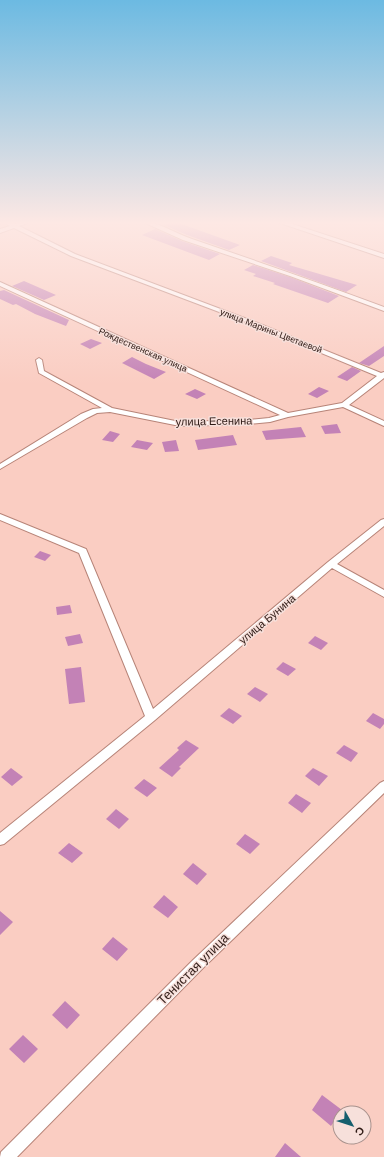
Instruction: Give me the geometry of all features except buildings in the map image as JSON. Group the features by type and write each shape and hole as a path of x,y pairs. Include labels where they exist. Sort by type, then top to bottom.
{"street":[{"name":"улица Марины Цветаевой","path":"129,276 253,323 383,375"},
{"path":"295,276 384,309"},
{"name":"Рождественская улица","path":"0,284 287,415"},
{"path":"39,360 41,372 110,410"},
{"name":"улица Есенина","path":"0,467 84,416 96,411 110,410 180,424 270,420 287,415 344,406 383,375"},
{"path":"84,395 88,403 84,416"},
{"path":"344,406 384,424"},
{"path":"0,517 83,551 151,717"},
{"name":"улица Бунина","path":"0,840 151,717 331,564 384,522"},
{"path":"331,564 384,594"},
{"name":"Тенистая улица","path":"6,1157 197,964 384,786"}]}
